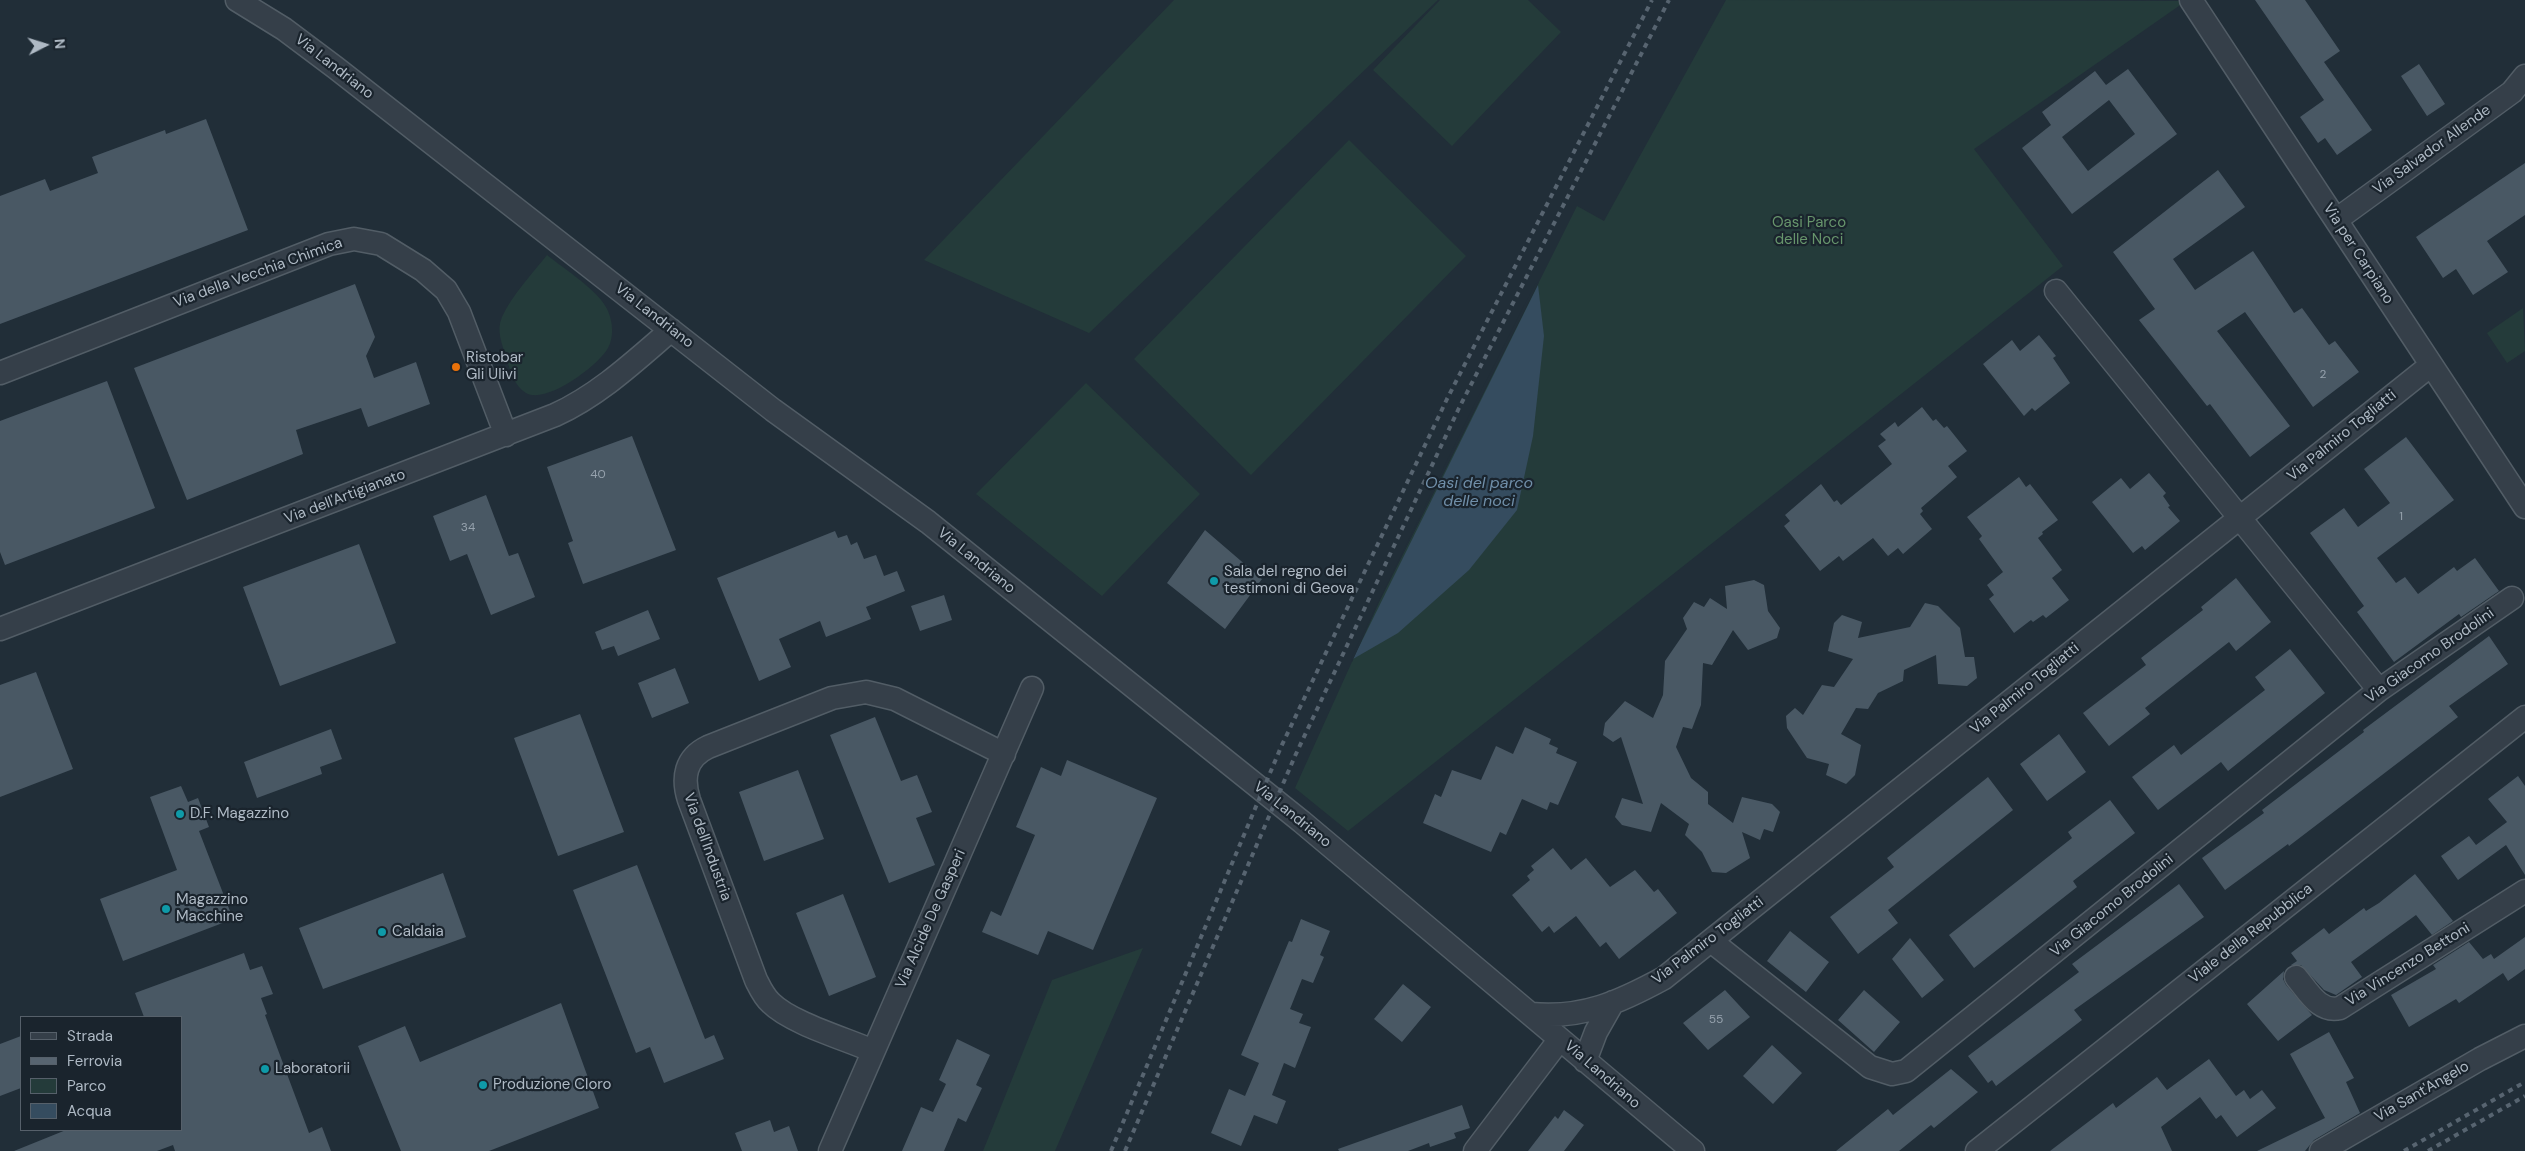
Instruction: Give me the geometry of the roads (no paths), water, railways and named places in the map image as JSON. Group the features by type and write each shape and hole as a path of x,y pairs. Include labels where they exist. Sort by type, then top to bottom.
{"street":[{"name":"Via Landriano","path":"237,0 284,29 336,68 773,410 928,522 1302,822 1693,1151"},
{"name":"Via per Carpiano","path":"2191,0 2525,507"},
{"name":"Via Salvador Allende","path":"2336,220 2512,92 2525,76"},
{"name":"Via della Vecchia Chimica","path":"0,373 329,244 364,239 387,246 423,270 451,296 459,312 506,435"},
{"path":"2056,291 2378,690"},
{"name":"Via dell'Artigianato","path":"0,630 569,409 618,376 671,330"},
{"name":"Via Palmiro Togliatti","path":"1531,1014 1571,1015 1613,1002 1664,978 2430,365"},
{"name":"Via Giacomo Brodolini","path":"1711,941 1870,1067 1884,1073 1899,1074 1906,1071 2378,690 2512,598"},
{"name":"Via Alcide De Gasperi","path":"830,1151 1032,688"},
{"name":"Via dell'Industria","path":"873,1050 787,1015 770,1003 764,995 756,980 689,800 685,784 687,766 696,754 708,747 832,698 866,692 895,700 1004,754"},
{"name":"Viale della Repubblica","path":"1977,1151 2525,717"},
{"name":"Viale della Repubblica","path":"2002,1151 2525,736"},
{"name":"Via Vincenzo Bettoni","path":"2296,977 2320,1005 2332,1010 2340,1008 2525,891"},
{"path":"1585,1061 1596,1032 1613,1002"},
{"name":"Via Sant'Angelo","path":"2321,1151 2480,1059 2525,1036"},
{"path":"1474,1151 1560,1039"}],"water":[{"name":"Oasi del parco delle noci","path":"1538,285 1544,336 1533,436 1517,510 1469,570 1398,633 1353,659"}],"railway":[{"path":"1111,1151 1281,747 1447,399 1652,0"},
{"path":"1125,1151 1295,756 1459,408 1669,0"},
{"path":"2404,1151 2525,1082"},
{"path":"2428,1151 2525,1096"}],"place":[{"name":"Ristobar Gli Ulivi","path":"456,367"},
{"name":"Sala del regno dei testimoni di Geova","path":"1214,581"},
{"name":"D.F. Magazzino","path":"180,814"},
{"name":"Magazzino Macchine","path":"166,909"},
{"name":"Caldaia","path":"382,932"},
{"name":"Laboratorii","path":"265,1069"},
{"name":"Produzione Cloro","path":"483,1085"}],"park label":[{"name":"Oasi Parco delle Noci","path":"1809,232"}]}
